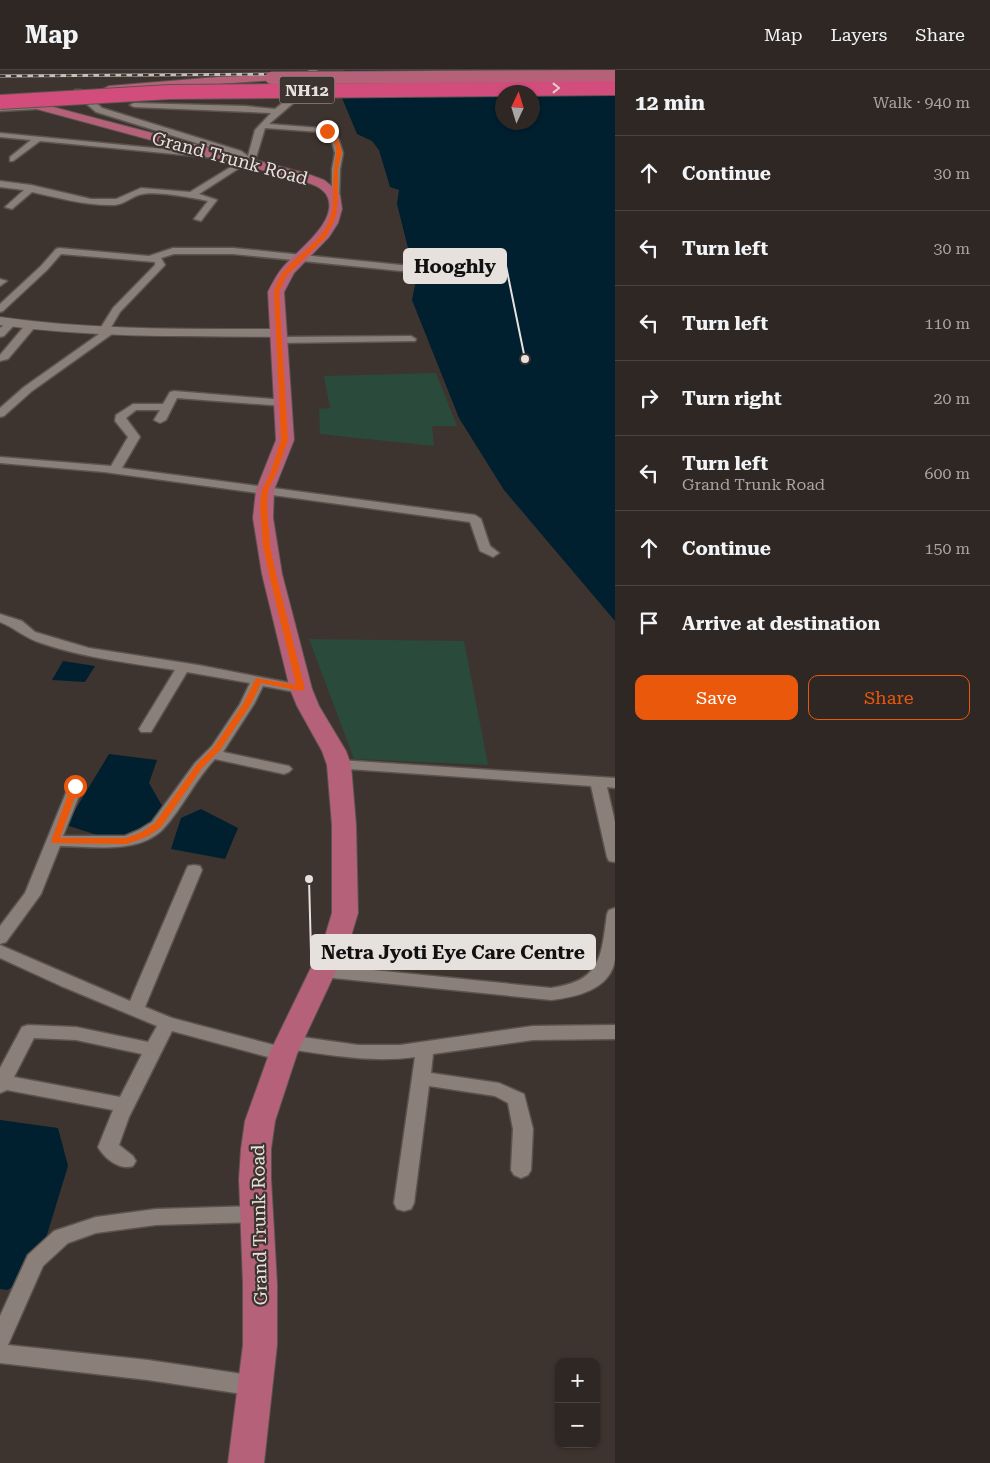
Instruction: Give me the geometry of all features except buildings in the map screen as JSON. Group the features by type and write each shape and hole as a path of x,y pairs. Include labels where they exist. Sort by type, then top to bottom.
{"highway":[{"name":"NH12","path":"1,101 189,91 615,88"},
{"name":"NH12","path":"1,101 191,96 495,94"}],"main road":[{"path":"219,70 271,75 615,76"},
{"path":"44,100 78,92 271,75 516,70"},
{"name":"Grand Trunk Road","path":"1,101 44,100 122,138 244,161 322,184 329,188 336,199 333,216 325,236 283,275 279,283 276,301 284,403 284,440 273,474 265,490 263,518 267,546 292,658 301,689 339,765 344,825 344,913 336,943 286,1048 260,1121 256,1149 260,1345 246,1463"}],"street":[{"path":"192,195 244,161 257,134 277,111 309,84 313,70"},
{"path":"78,92 98,110 238,154 244,161"},
{"path":"134,105 245,108 277,111"},
{"path":"264,126 327,131 333,134 339,152 336,169 336,199"},
{"path":"0,135 38,139 122,138"},
{"path":"13,159 38,139"},
{"path":"0,184 31,188 91,202 117,202 141,191 192,195 213,201 198,219"},
{"path":"9,207 31,188"},
{"path":"0,308 44,268 59,250 159,260 160,265 116,310 106,332 49,373 0,414"},
{"path":"152,258 170,251 222,250 411,269"},
{"path":"0,334 6,321 106,332 411,339"},
{"path":"0,358 4,357 31,325"},
{"path":"160,420 172,396 178,394 284,403"},
{"path":"0,397 16,399"},
{"path":"114,471 134,437 120,417 133,407 165,407"},
{"path":"0,460 56,463 475,519 484,548 493,553"},
{"path":"0,618 17,624 30,635 68,648 259,680 301,689"},
{"path":"146,729 183,667"},
{"path":"55,841 127,841 145,834 158,825 247,704 259,680"},
{"path":"212,754 284,769"},
{"path":"339,765 615,783"},
{"path":"598,782 615,857"},
{"path":"0,938 33,894 75,786"},
{"path":"135,1010 194,870"},
{"path":"324,971 551,994 569,993 582,989 600,974 611,949 615,914"},
{"path":"0,950 67,982 167,1023 286,1048 400,1052 533,1033 615,1032"},
{"path":"126,1161 108,1147 125,1105 167,1023"},
{"path":"125,1105 1,1084 28,1032 45,1030 112,1040 154,1050"},
{"path":"404,1203 425,1049"},
{"path":"421,1078 499,1090 517,1099 523,1129 521,1170"},
{"path":"0,1340 35,1261 61,1237 96,1225 156,1217 256,1214"},
{"path":"0,1354 148,1370 256,1386"}],"green space":[{"path":"436,373 457,426 432,426 434,446 320,434 319,409 330,408 324,376"},
{"path":"309,639 464,641 488,765 354,759"}],"water":[{"path":"344,70 615,70 615,621 504,490 459,418 412,300 416,280 397,204 399,190 390,187 379,150 372,141 357,134 342,98 352,83"},
{"path":"63,661 95,666 85,682 52,680"},
{"path":"109,754 157,760 149,783 164,809 157,835 125,844 66,825"},
{"path":"201,809 238,828 225,859 171,849 181,818"},
{"path":"0,1120 58,1128 68,1166 35,1274 7,1290 0,1289"}],"railway":[{"path":"0,76 615,72"}],"place":[{"name":"Hooghly","path":"525,359"},
{"name":"Netra Jyoti Eye Care Centre","path":"309,879"}],"route":[{"path":"75,786 55,841 127,841 145,834 158,825 200,766 217,749 247,704 259,680 301,689 272,574 263,518 263,505 265,490 273,474 284,440 285,428 276,292 283,275 325,236 333,216 339,152 334,135 327,131"}]}
